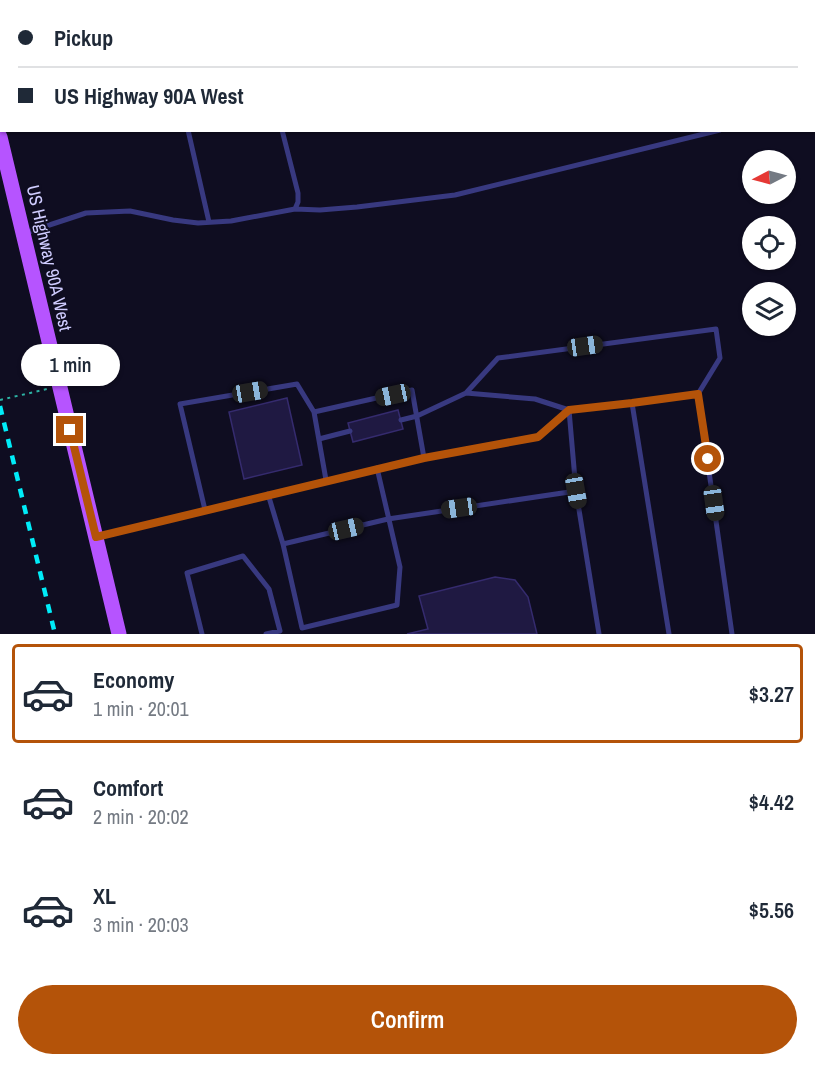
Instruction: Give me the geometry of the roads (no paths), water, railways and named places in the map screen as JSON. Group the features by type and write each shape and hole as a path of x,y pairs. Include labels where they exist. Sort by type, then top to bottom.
{"main road":[{"name":"US Highway 90A West","path":"0,137 119,634"}],"lane":[{"path":"188,132 209,222"},
{"path":"283,132 298,193 295,209"},
{"path":"23,234 86,213 130,211 173,220 231,221 295,209 320,210 357,207 455,195 712,132"},
{"path":"401,420 417,416 466,393 498,358 716,329 720,358 698,394 732,634"},
{"path":"205,510 180,404 297,384 314,412 326,480"},
{"path":"314,412 412,390 424,458"},
{"path":"466,393 535,399 569,410 698,394"},
{"path":"632,403 669,634"},
{"path":"96,537 377,468 538,437 569,410"},
{"path":"569,410 576,491 599,634"},
{"path":"319,440 350,431"},
{"path":"268,495 302,628 397,605 400,567 377,468"},
{"path":"282,543 388,519 576,491"},
{"path":"202,634 188,573 243,556 270,590 280,631 266,634"}],"railway":[{"path":"0,406 55,634"}]}
